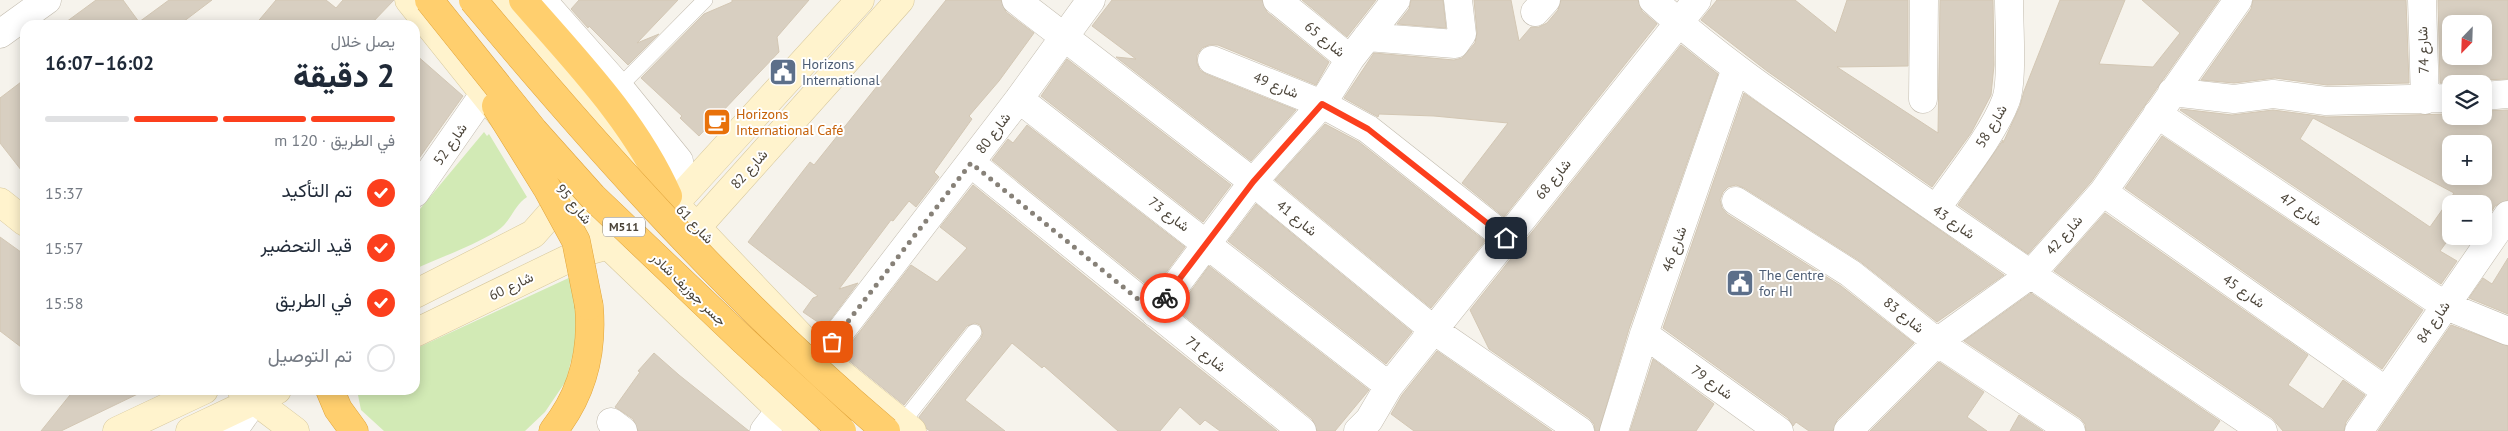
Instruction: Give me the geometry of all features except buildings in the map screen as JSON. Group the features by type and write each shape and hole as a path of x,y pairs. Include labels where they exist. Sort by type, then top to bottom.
{"highway":[{"name":"جسر جوزيف شادر","path":"429,0 534,131 593,197 842,431"},
{"name":"M511","path":"473,0 582,128 683,239 784,340 900,428"},
{"path":"541,1 657,171 672,199"},
{"path":"468,51 503,119 547,188 576,241 584,275 591,327 590,347 579,387 553,431"},
{"path":"332,395 338,410 354,431"}],"street":[{"path":"0,34 47,0"},
{"name":"شارع 95","path":"408,0 608,245 772,421 804,431"},
{"name":"شارع 61","path":"497,0 567,91 698,226 820,357 900,428"},
{"path":"672,199 760,112 860,0"},
{"name":"شارع 82","path":"698,226 900,0"},
{"name":"شارع 41","path":"1016,0 1253,182 1435,331 1580,431"},
{"name":"شارع 80","path":"772,421 971,163 1091,0"},
{"name":"شارع 65","path":"1277,0 1350,59"},
{"path":"1155,313 1206,242 1253,182 1322,104 1350,59 1396,0"},
{"path":"1368,37 1455,44 1462,34 1458,0"},
{"name":"شارع 43","path":"1653,0 1678,23 1736,68 2030,275 2263,431"},
{"name":"شارع 68","path":"1371,427 1389,386 1435,331 1506,238 1697,0"},
{"path":"1923,99 1924,0"},
{"name":"شارع 58","path":"1936,209 1988,132 2007,98 2009,84 2009,0"},
{"name":"شارع 42","path":"1848,431 1937,342 2030,275 2103,192 2238,0"},
{"name":"شارع 74","path":"2422,0 2438,99"},
{"path":"541,1 619,87 679,161 681,180 672,199"},
{"name":"شارع 49","path":"1212,60 1322,104 1368,129 1506,238"},
{"name":"شارع 46","path":"1614,431 1644,334 1736,68"},
{"path":"2172,92 2234,99 2273,94 2326,101 2438,99"},
{"name":"شارع 52","path":"420,176 484,94"},
{"path":"2492,95 2508,94"},
{"name":"شارع 73","path":"1019,99 1206,242 1389,386"},
{"path":"760,112 782,132"},
{"name":"شارع 47","path":"2157,114 2444,305"},
{"name":"شارع 71","path":"971,163 1302,431"},
{"path":"420,291 533,234 556,208 564,192"},
{"name":"شارع 45","path":"2103,192 2386,391"},
{"name":"شارع 83","path":"1736,201 1850,272 1937,342 2071,431"},
{"path":"0,202 20,218"},
{"name":"شارع 84","path":"2359,431 2444,305 2508,215"},
{"name":"شارع 60","path":"420,331 580,253 608,245"},
{"path":"2444,305 2508,331"},
{"name":"شارع 79","path":"1644,334 1779,431"},
{"path":"117,431 193,395"},
{"path":"190,431 256,395"},
{"path":"233,431 257,395"},
{"path":"259,395 295,431"}],"lane":[{"path":"619,87 705,0"},
{"path":"900,428 974,332"}],"green space":[{"path":"484,132 487,136 489,134 527,197 497,231 420,267 420,209"},
{"path":"573,276 580,310 575,345 566,381 545,412 525,431 384,431 361,410 358,395 420,395 420,347"}],"way so far":[{"path":"832,342 971,163 1155,313 1165,298"}],"place":[{"name":"Horizons International","path":"783,72"},
{"name":"Horizons International Café","path":"717,122"},
{"name":"The Centre for HI","path":"1740,283"}],"route":[{"path":"1165,298 1253,182 1303,123 1322,104 1368,129 1506,238"}]}
